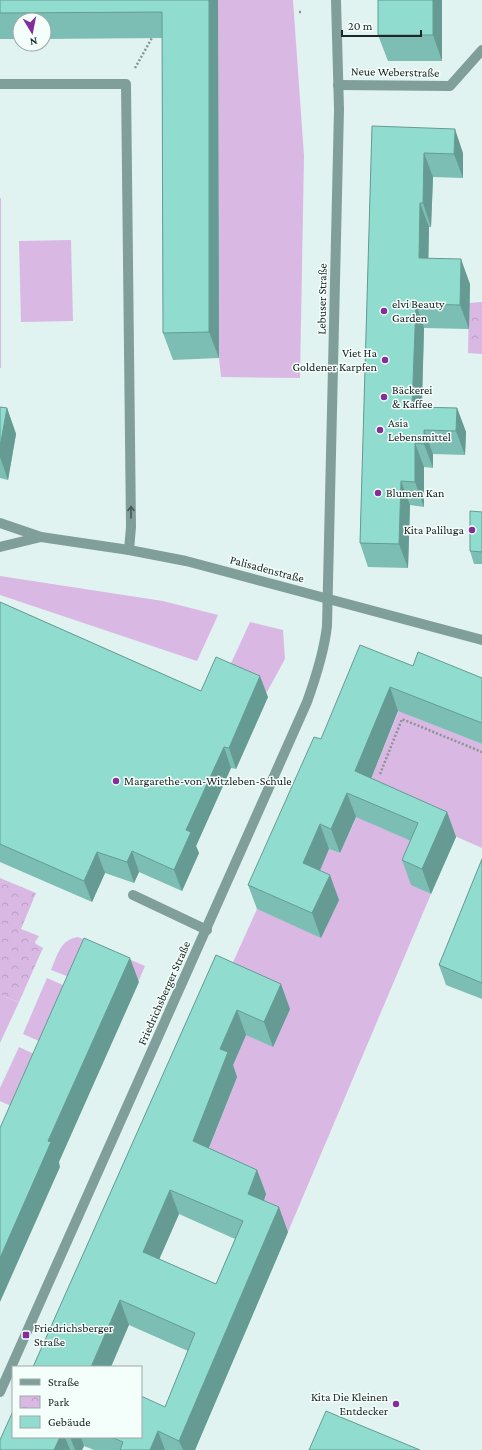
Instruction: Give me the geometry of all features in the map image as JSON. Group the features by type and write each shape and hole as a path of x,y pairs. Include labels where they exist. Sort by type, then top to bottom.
{"street":[{"name":"Lebuser Straße","path":"328,598 338,85 336,0"},
{"name":"Neue Weberstraße","path":"338,85 450,86 482,50"},
{"path":"0,84 126,84 131,527 129,550"},
{"name":"Palisadenstraße","path":"0,523 41,537 129,550 186,561 482,640"},
{"name":"Palisadenstraße","path":"0,547 41,537"},
{"name":"Friedrichsberger Straße","path":"0,1392 308,702 325,642 328,598"},
{"path":"133,895 207,930"}],"path":[{"path":"298,12 303,12"},
{"path":"126,84 157,29"},
{"path":"380,774 402,719 482,752"}],"green space":[{"path":"218,0 293,0 304,156 300,378 221,377 219,358"},
{"path":"1,198 1,368 0,368"},
{"path":"71,240 73,321 21,322 19,241"},
{"path":"482,302 482,354 468,353 469,303"},
{"path":"0,576 163,601 218,615 197,661 0,595"},
{"path":"250,622 283,630 285,659 267,692 227,672"},
{"path":"399,710 482,744 482,848 364,796"},
{"path":"357,816 427,847 411,884 431,894 288,1232 257,1219 266,1194 199,1174 237,1077 229,1074 225,980 257,909 321,937 312,888 329,849 340,853"},
{"path":"0,878 36,893 21,929 39,936 35,942 43,948 19,1002 0,995"},
{"path":"78,937 145,966 139,980 87,958 77,980 51,970 63,945 67,941"},
{"path":"47,978 72,989 48,1045 23,1034"},
{"path":"0,995 19,1002 0,1043"},
{"path":"19,1047 43,1058 19,1110 0,1101 0,1088"}],"building":[{"path":"0,0 209,0 209,332 163,333 162,12 0,13"},
{"path":"378,0 433,0 433,35 378,35"},
{"path":"372,126 455,129 454,154 424,153 423,203 420,203 419,258 461,259 460,305 416,304 412,407 457,408 456,431 424,430 424,444 415,443 415,482 401,481 399,544 360,543"},
{"path":"0,407 7,408 0,447"},
{"path":"470,511 482,512 482,552 470,551"},
{"name":"Margarethe-von-Witzleben-Schule","path":"0,602 201,691 216,657 260,676 229,748 224,747 186,830 191,832 174,870 132,851 127,862 97,852 84,881 0,844"},
{"path":"360,645 413,666 418,652 482,678 482,723 390,687 355,771 447,812 422,869 402,860 418,823 347,793 331,829 320,824 303,863 330,875 312,913 248,885 314,737 321,739"},
{"path":"482,859 482,983 439,965"},
{"path":"84,938 130,958 48,1141 51,1142 0,1258 0,1128"},
{"path":"216,955 281,984 264,1022 237,1010 220,1049 228,1052 193,1141 257,1170 248,1194 279,1207 179,1441 158,1431 150,1450 120,1450 123,1442 113,1438 142,1438 142,1396 165,1407 195,1333 120,1300 91,1366 33,1366","holes":["170,1190 243,1221 216,1284 143,1252"]},
{"path":"326,1411 420,1450 309,1450"},
{"path":"12,1413 12,1438 60,1438 54,1450 0,1450 0,1440"}],"place":[{"name":"elvi Beauty Garden","path":"384,311"},
{"name":"Viet Ha Goldener Karpfen","path":"385,360"},
{"name":"Bäckerei & Kaffee","path":"384,397"},
{"name":"Asia Lebensmittel","path":"380,430"},
{"name":"Blumen Kan","path":"378,493"},
{"name":"Kita Paliluga","path":"472,530"},
{"name":"Margarethe-von-Witzleben-Schule","path":"116,781"},
{"name":"Friedrichsberger Straße","path":"26,1335"},
{"name":"Kita Die Kleinen Entdecker","path":"396,1404"}]}
